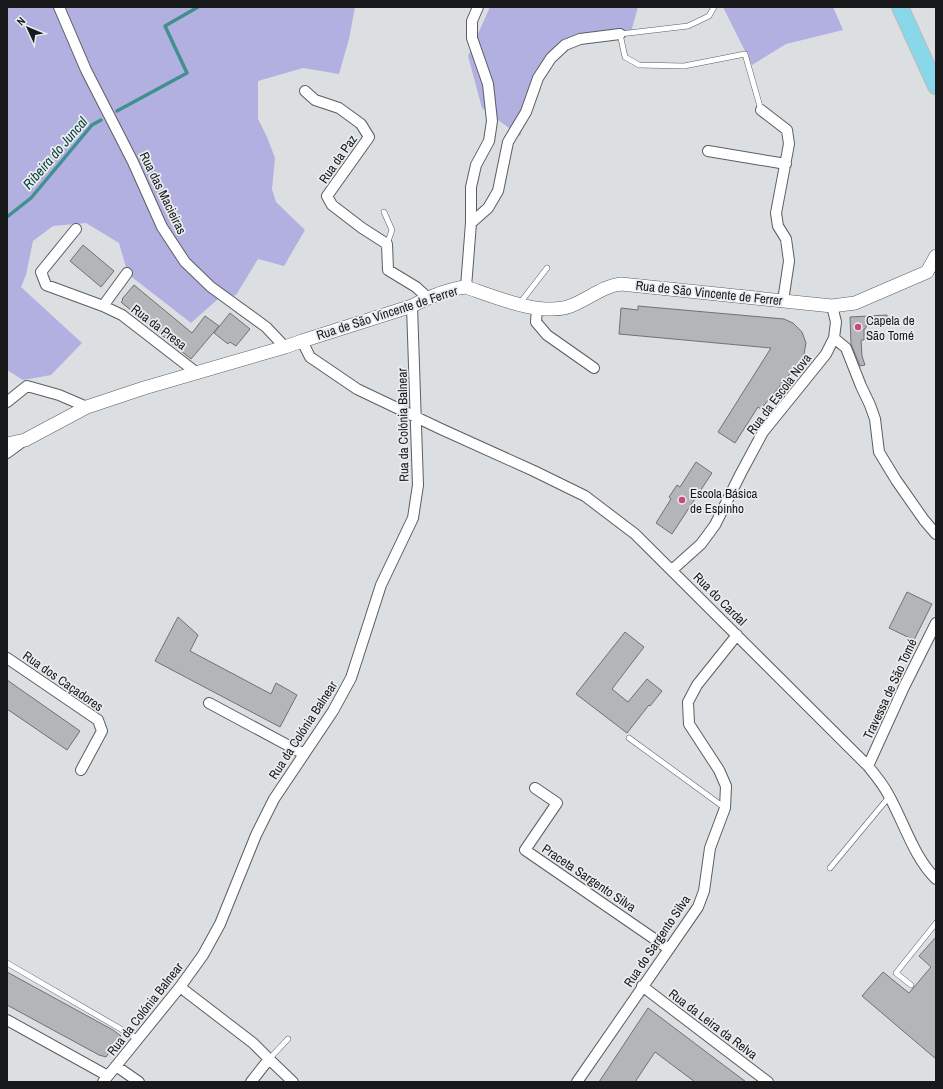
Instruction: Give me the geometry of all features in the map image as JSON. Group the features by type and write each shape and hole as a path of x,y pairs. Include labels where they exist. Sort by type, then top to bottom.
{"main road":[{"path":"900,7 936,86"}],"street":[{"name":"Rua das Macieiras","path":"59,7 86,70 133,162 162,227 185,262 211,287 266,328 285,347"},
{"path":"466,287 471,223 471,187 476,166 489,141 492,121 488,84 472,38 472,20 478,7"},
{"path":"471,223 488,208 498,191 508,142 526,112 538,78 551,58 565,45 580,39 620,34"},
{"name":"Rua da Paz","path":"305,91 315,100 339,108 361,124 366,131 369,137 328,196 332,205 362,228 387,244"},
{"path":"762,110 787,130 789,144 776,213 778,226 786,239 789,261 783,301"},
{"path":"708,150 786,164"},
{"name":"Rua da Presa","path":"76,229 41,272 46,285 122,314 197,373"},
{"path":"387,244 388,270 416,287 428,298"},
{"path":"931,273 936,256"},
{"path":"104,306 127,273"},
{"name":"Rua de São Vincente de Ferrer","path":"7,444 25,440 87,407 144,388 285,347 412,306 428,298 457,288 466,287 520,304 549,310 561,309 573,305 611,285 621,284 832,306 855,303 931,273"},
{"name":"Rua da Colónia Balnear","path":"106,1079 180,987 203,955 220,924 256,835 274,799 334,711 351,678 381,585 413,518 418,485 412,306"},
{"name":"Rua da Escola Nova","path":"672,570 701,544 715,525 763,432 826,354 834,338 836,322 832,306"},
{"path":"537,308 536,322 547,335 594,368"},
{"path":"834,338 846,348 860,386 870,405 874,419 879,452 896,480 936,534"},
{"name":"Rua do Cardal","path":"302,341 310,357 357,389 585,496 636,534 868,766 890,797 918,856 930,874 936,879"},
{"path":"7,402 27,386 59,395 87,407"},
{"path":"7,453 25,440"},
{"name":"Travessa de São Tomé","path":"868,766 904,687 936,623"},
{"name":"Rua do Sargento Silva","path":"577,1082 698,906 704,891 710,848 724,808 726,786 719,770 689,724 688,702 697,685 737,635"},
{"name":"Rua dos Caçadores","path":"7,658 98,720 102,730 81,770"},
{"path":"208,703 304,754"},
{"name":"Praceta Sargento Silva","path":"535,788 557,803 525,850 669,949"},
{"name":"Rua da Leira da Relva","path":"642,986 768,1082"},
{"path":"180,987 253,1043 293,1082"},
{"path":"7,1020 106,1079"},
{"path":"251,1082 269,1059"},
{"path":"116,1066 139,1082"}],"lane":[{"path":"714,7 709,16 688,26 620,34 625,58 639,65 684,66 745,54 762,110"},
{"path":"384,212 392,230 387,244"},
{"path":"520,304 547,268"},
{"path":"629,738 724,808"},
{"path":"830,868 890,797"},
{"path":"911,985 896,972 936,923"},
{"path":"7,963 138,1039"},
{"path":"269,1059 288,1039"}],"shaded area":[{"path":"7,7 355,7 349,39 339,74 303,68 258,81 258,119 275,158 272,189 276,202 305,230 284,266 258,259 236,295 218,299 191,323 128,274 119,243 86,223 53,226 33,241 26,275 21,287 82,343 51,375 23,380 7,370"},
{"path":"490,7 638,7 631,32 560,48 537,88 520,136 482,108 468,56"},
{"path":"723,7 833,7 843,30 786,44 752,65"}],"building":[{"path":"83,245 114,271 101,287 70,261"},
{"path":"134,285 192,333 205,316 219,326 191,359 121,302"},
{"path":"638,306 784,319 793,323 802,332 806,343 804,354 802,359 761,409 758,407 735,443 718,432 771,348 619,334 621,308 638,310"},
{"path":"230,313 250,329 236,346 230,342 228,344 214,333"},
{"path":"887,315 887,324 866,325 866,328 864,329 864,340 861,340 862,356 865,365 860,366 851,344 850,317"},
{"path":"696,462 712,473 672,534 656,523 671,499 669,497 677,485 680,487"},
{"path":"907,592 932,604 914,640 889,628"},
{"path":"178,617 198,635 190,651 271,694 276,683 297,695 280,727 155,661"},
{"path":"625,632 644,647 612,689 628,702 647,679 662,691 627,733 576,694"},
{"path":"7,680 80,731 67,750 7,709"},
{"path":"936,937 936,1059 862,996 883,972 909,993 931,967 919,956"},
{"path":"7,972 113,1030 121,1036 106,1057 99,1055 7,1005"},
{"path":"648,1008 746,1082 695,1082 655,1052 635,1082 599,1082"}],"waterway":[{"name":"Ribeira do Juncal","path":"117,111 187,73 165,26 198,7"},
{"name":"Ribeira do Juncal","path":"7,217 31,198 92,125 101,120"}],"place":[{"name":"Capela de São Tomé","path":"858,327"},
{"name":"Escola Básica de Espinho","path":"682,500"}]}
